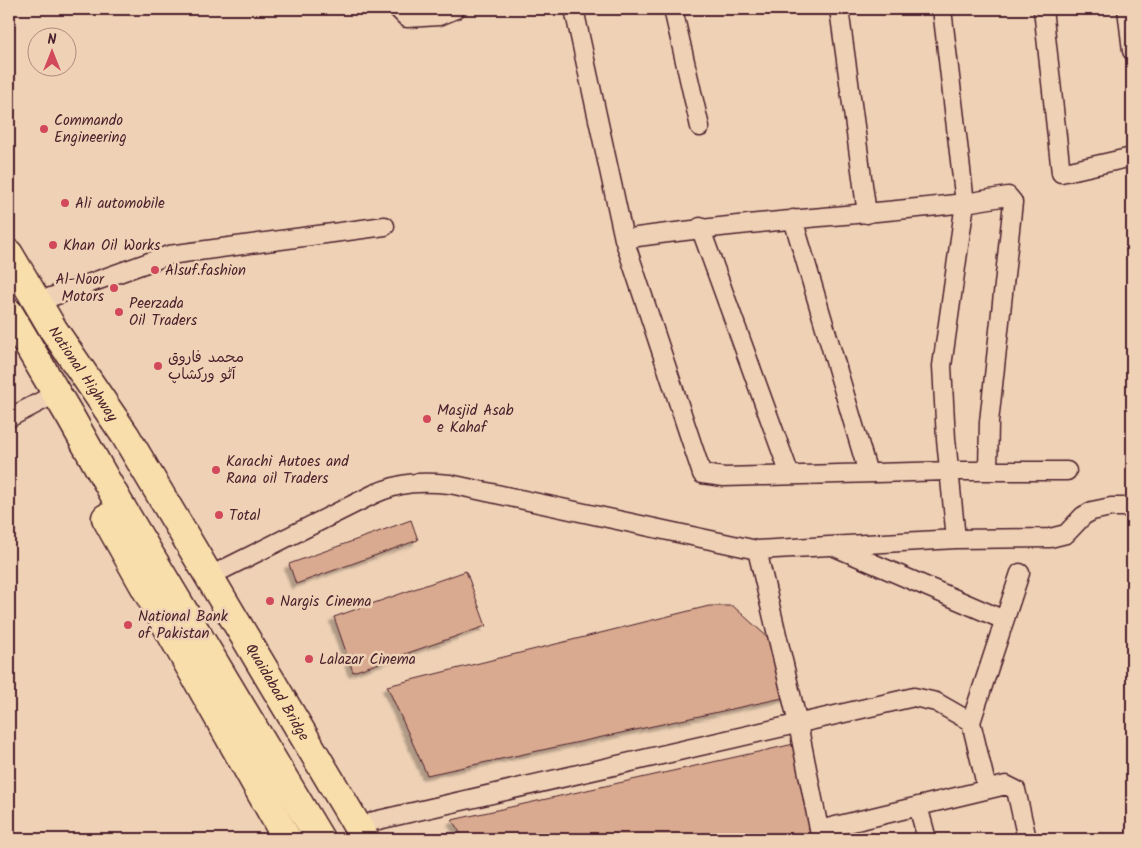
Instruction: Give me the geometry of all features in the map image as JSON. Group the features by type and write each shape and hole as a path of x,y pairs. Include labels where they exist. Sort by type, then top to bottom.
{"highway":[{"name":"National Highway","path":"9,254 37,302 125,435 160,494"},
{"name":"National Highway","path":"9,313 120,505 320,839"},
{"path":"71,418 95,498 287,839"},
{"path":"125,435 168,481 375,833"},
{"name":"Quaidabad Bridge","path":"160,494 375,833"}],"street":[{"path":"398,9 407,18 439,16 456,9"},
{"path":"574,9 624,239 702,474 724,477 949,471 1067,471"},
{"path":"673,9 700,127"},
{"path":"839,9 867,214"},
{"path":"942,9 966,203 942,366 943,399 956,539"},
{"path":"1043,9 1061,173 1132,157"},
{"path":"1127,9 1132,51"},
{"path":"624,239 700,227 867,214 966,203 1008,196 1013,202 990,422 988,471"},
{"path":"793,219 868,473"},
{"path":"37,302 169,255 386,226"},
{"path":"700,227 790,475"},
{"path":"9,418 57,394"},
{"path":"222,570 374,494 395,485 421,481 450,484 757,550 956,539 1060,537 1092,511 1111,507 1132,508"},
{"path":"832,546 1004,620"},
{"path":"757,550 798,724 820,834 918,806 1006,785 1016,790 1027,839"},
{"path":"986,789 971,722 1020,573"},
{"path":"375,833 798,724 914,697 936,702 971,722"},
{"path":"918,806 927,839"}],"building":[{"path":"411,520 418,540 296,584 289,564"},
{"path":"466,571 486,626 353,672 334,617"},
{"path":"709,606 733,606 772,641 792,696 427,775 387,686"},
{"path":"794,744 815,839 464,839 452,820"}],"place":[{"name":"Commando Engineering","path":"44,129"},
{"name":"Ali automobile","path":"65,203"},
{"name":"Khan Oil Works","path":"53,245"},
{"name":"Alsuf.fashion","path":"155,270"},
{"name":"Al-Noor Motors","path":"114,288"},
{"name":"Peerzada Oil Traders","path":"119,312"},
{"name":"محمد فاروق آٹو ورکشاپ","path":"158,366"},
{"name":"Masjid Asab e Kahaf","path":"427,419"},
{"name":"Karachi Autoes and Rana oil Traders","path":"216,470"},
{"name":"Total","path":"219,515"},
{"name":"Nargis Cinema","path":"270,601"},
{"name":"National Bank of Pakistan","path":"128,625"},
{"name":"Lalazar Cinema","path":"309,659"}]}
